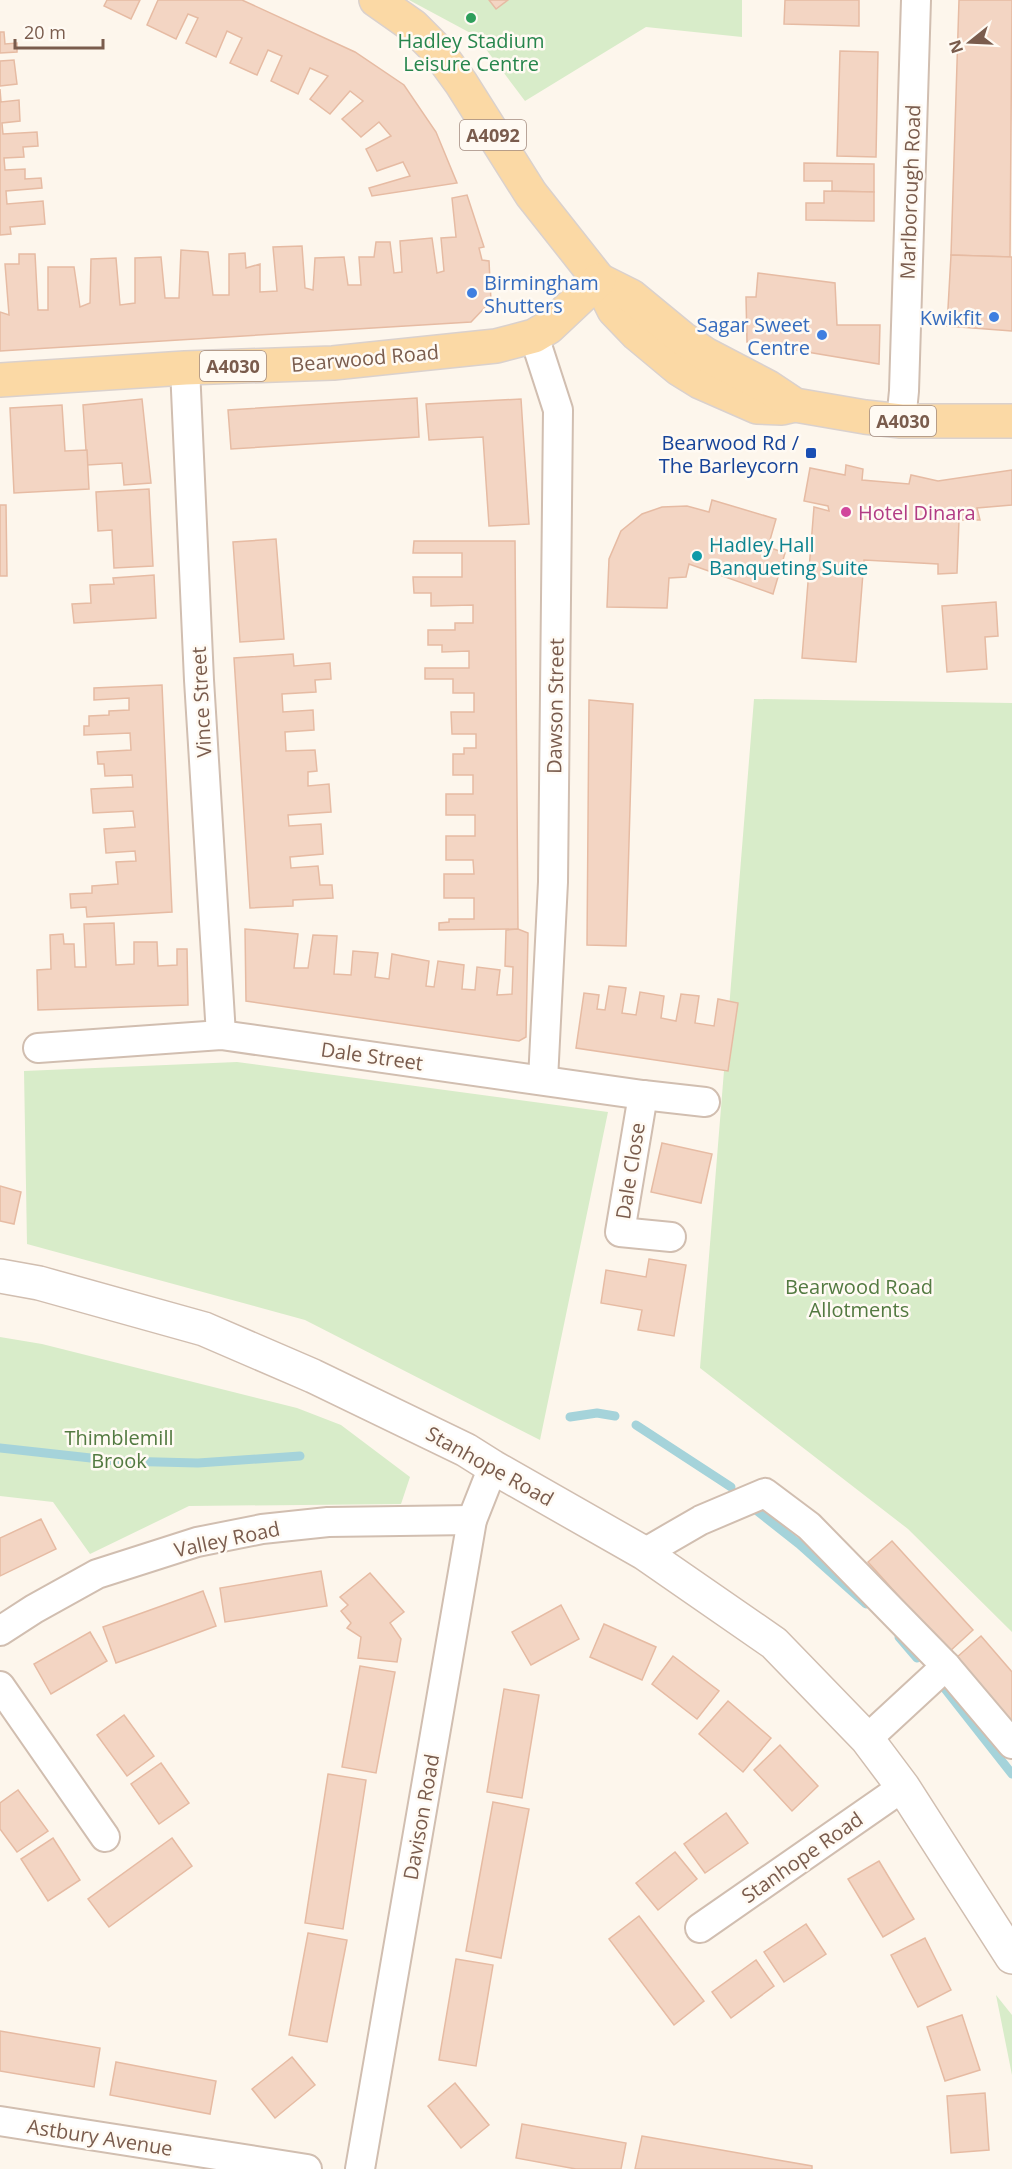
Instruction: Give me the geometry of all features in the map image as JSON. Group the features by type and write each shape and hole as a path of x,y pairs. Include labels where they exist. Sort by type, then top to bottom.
{"main road":[{"name":"A4092","path":"376,0 413,26 437,50 461,83 531,194 599,280"},
{"name":"Bearwood Road","path":"0,380 185,368 345,362 496,346 534,336 549,327 599,280"},
{"name":"A4030","path":"599,280 631,296 705,354 768,387 795,405 901,421 1012,421"}],"street":[{"name":"Marlborough Road","path":"901,421 904,391 916,0"},
{"name":"Dawson Street","path":"534,336 558,410 553,882 543,1080"},
{"name":"Vince Street","path":"185,368 199,680 221,1035"},
{"name":"Dale Street","path":"38,1048 221,1035 705,1102"},
{"name":"Dale Close","path":"643,1095 620,1232 671,1237"},
{"name":"Stanhope Road","path":"0,1276 39,1284 204,1329 313,1376 466,1450 644,1553 774,1643 867,1739 903,1787 1012,1957"},
{"name":"Davison Road","path":"360,2169 472,1520 493,1467"},
{"path":"644,1553 701,1520 765,1493 809,1526 946,1666 1012,1744"},
{"name":"Valley Road","path":"0,1631 34,1609 98,1574 197,1542 262,1529 328,1522 472,1520"},
{"path":"867,1739 946,1666"},
{"path":"0,1686 105,1837"},
{"name":"Stanhope Road","path":"700,1928 903,1787"},
{"name":"Astbury Avenue","path":"0,2121 307,2169"}],"green space":[{"path":"409,0 742,0 742,37 646,27 525,101 476,36"},
{"name":"Bearwood Road Allotments","path":"754,699 1012,703 1012,1632 908,1529 700,1368"},
{"path":"237,1062 608,1112 540,1440 305,1320 27,1244 24,1071"},
{"name":"Thimblemill Brook","path":"0,1337 42,1344 297,1408 341,1425 410,1477 401,1504 189,1506 90,1554 53,1502 0,1496"},
{"path":"996,1995 1012,2015 1012,2075"}],"building":[{"path":"107,0 140,0 131,19 104,6"},
{"path":"158,0 242,0 355,52 404,85 436,132 457,183 372,196 369,188 410,176 403,162 377,171 366,149 391,136 379,122 361,137 342,119 363,101 350,91 330,114 310,99 328,76 310,68 298,94 271,81 282,56 268,50 257,75 230,63 242,38 227,31 216,57 186,43 198,18 188,14 176,39 147,25"},
{"path":"489,0 508,0 496,9"},
{"path":"785,0 859,0 859,26 784,24"},
{"path":"959,0 1012,0 1010,257 951,255"},
{"path":"0,32 4,32 5,44 17,43 17,52 0,53"},
{"path":"840,51 878,52 876,157 837,156"},
{"path":"14,60 17,84 0,86 0,61"},
{"path":"0,89 1,102 19,100 20,121 2,123 3,134 37,132 38,146 23,147 24,157 4,158 5,170 25,169 25,179 41,178 42,188 6,191 7,204 43,201 45,224 10,227 11,234 0,235"},
{"path":"804,163 874,164 874,192 832,191 832,181 804,181"},
{"path":"824,191 874,192 874,221 806,220 806,203 824,203"},
{"path":"467,195 484,247 479,248 482,260 489,261 491,301 471,322 0,351 0,312 9,315 5,264 19,264 19,254 35,254 38,310 48,310 48,267 74,267 80,307 90,303 91,259 116,258 120,305 135,303 135,258 161,257 165,298 179,298 181,250 208,252 213,295 229,295 229,254 245,253 246,268 260,264 260,292 277,291 273,247 302,246 305,288 313,290 315,258 344,257 348,285 361,285 359,257 374,257 376,242 390,242 394,273 402,272 400,241 432,238 437,273 444,271 441,238 456,237 452,198"},
{"path":"951,255 1012,257 1012,331 947,326"},
{"path":"758,273 835,283 837,325 880,325 879,364 747,342 746,297 756,297"},
{"path":"417,398 419,437 231,449 228,410"},
{"path":"142,399 151,483 124,485 122,463 87,465 83,405"},
{"path":"521,399 529,524 489,526 483,437 429,440 426,404"},
{"path":"62,405 65,451 87,450 89,489 14,493 10,408"},
{"path":"846,465 863,469 862,480 909,484 911,475 938,481 1012,470 1012,505 977,508 980,520 959,520 957,573 938,574 938,564 864,560 856,662 802,658 814,507 829,511 828,506 804,501 810,468 845,475"},
{"path":"149,489 153,566 114,568 112,530 98,531 96,492"},
{"name":"Hadley Hall Banqueting Suite","path":"712,500 776,519 768,547 785,553 773,594 689,564 686,577 669,578 667,608 607,607 609,559 621,531 642,514 662,507 687,506 709,512"},
{"path":"0,505 6,505 7,576 0,576"},
{"path":"276,539 284,639 240,642 233,542"},
{"path":"414,541 515,541 518,929 439,930 439,923 449,922 449,919 474,919 474,898 444,898 444,874 474,874 473,860 446,860 446,836 475,836 475,815 446,815 446,794 473,794 473,775 453,775 453,754 464,754 464,748 476,748 476,734 452,734 451,712 474,712 474,693 453,693 453,679 425,679 425,668 469,668 469,651 442,652 442,645 428,645 428,630 455,630 455,623 473,623 473,605 431,606 431,593 414,593 413,577 462,577 462,553 413,553"},
{"path":"154,575 156,618 74,623 72,604 91,603 90,585 114,584 113,578"},
{"path":"996,602 998,636 985,637 987,669 947,672 942,606"},
{"path":"293,654 294,666 330,663 331,679 315,680 316,692 282,694 283,712 313,710 314,730 285,732 286,751 315,750 317,771 308,772 308,786 329,784 331,812 288,815 289,826 321,824 323,854 290,857 291,868 318,866 320,885 332,885 333,898 293,900 293,906 250,908 234,658"},
{"path":"162,685 172,912 87,917 86,907 71,908 70,894 92,893 92,886 118,884 116,862 136,861 135,851 106,853 104,829 135,827 133,811 93,813 91,789 133,787 132,775 105,776 104,764 98,764 97,752 131,750 130,733 84,735 84,726 89,726 89,716 109,715 109,711 129,710 129,698 94,700 94,688"},
{"path":"589,700 633,704 626,946 587,945"},
{"path":"114,923 116,965 134,964 134,942 157,942 158,966 177,965 177,949 187,949 188,1005 38,1010 37,970 51,969 50,935 63,934 64,944 74,944 75,967 86,967 84,924"},
{"path":"245,929 298,934 294,968 308,968 313,935 337,936 334,974 351,975 353,951 378,953 375,977 389,979 392,954 429,961 426,986 434,987 438,961 464,965 462,989 475,990 477,967 500,970 497,995 512,994 513,967 505,966 506,930 518,929 528,933 526,1037 519,1041 246,1001"},
{"path":"609,986 626,988 622,1013 636,1015 640,992 664,996 661,1018 676,1021 681,994 699,996 695,1023 714,1026 718,999 738,1003 728,1071 576,1048 584,993 599,995 597,1009 605,1010"},
{"path":"662,1143 712,1154 701,1203 651,1192"},
{"path":"0,1186 21,1192 14,1224 0,1221"},
{"path":"649,1259 686,1265 674,1336 638,1330 642,1310 601,1303 606,1270 646,1277"},
{"path":"41,1519 56,1549 0,1576 0,1538"},
{"path":"892,1541 973,1630 949,1652 868,1562"},
{"path":"321,1571 327,1606 225,1622 220,1588"},
{"path":"370,1573 404,1612 390,1623 401,1639 397,1662 358,1658 361,1637 347,1628 351,1623 341,1611 348,1605 340,1597"},
{"path":"203,1591 216,1626 116,1663 103,1627"},
{"path":"561,1605 579,1639 531,1665 512,1632"},
{"path":"604,1624 656,1647 642,1680 590,1657"},
{"path":"90,1632 107,1661 51,1694 34,1664"},
{"path":"981,1636 1012,1672 1012,1722 956,1658"},
{"path":"673,1656 719,1691 697,1719 652,1684"},
{"path":"360,1666 395,1672 376,1773 342,1767"},
{"path":"504,1689 539,1695 522,1798 487,1792"},
{"path":"728,1701 771,1738 743,1772 699,1734"},
{"path":"124,1715 154,1756 127,1776 97,1735"},
{"path":"780,1745 818,1786 792,1811 754,1770"},
{"path":"161,1763 189,1803 159,1824 131,1784"},
{"path":"328,1774 366,1780 343,1929 305,1923"},
{"path":"18,1790 48,1831 17,1852 0,1829 0,1803"},
{"path":"493,1802 529,1809 501,1958 466,1951"},
{"path":"726,1813 748,1843 705,1873 684,1844"},
{"path":"53,1838 80,1880 48,1901 21,1859"},
{"path":"172,1838 192,1866 109,1927 88,1899"},
{"path":"675,1852 697,1879 658,1910 636,1883"},
{"path":"879,1861 914,1919 883,1937 848,1879"},
{"path":"639,1916 704,2001 674,2025 609,1939"},
{"path":"806,1924 826,1954 784,1982 764,1952"},
{"path":"308,1933 347,1940 327,2042 289,2035"},
{"path":"925,1938 951,1990 918,2007 891,1955"},
{"path":"456,1959 493,1965 476,2066 439,2060"},
{"path":"756,1960 774,1986 731,2018 712,1992"},
{"path":"962,2015 980,2070 945,2081 927,2027"},
{"path":"0,2031 100,2048 94,2087 0,2071"},
{"path":"292,2057 315,2085 275,2118 252,2089"},
{"path":"116,2062 216,2081 210,2114 110,2095"},
{"path":"455,2083 489,2125 461,2148 428,2106"},
{"path":"985,2093 989,2150 951,2153 947,2096"},
{"path":"522,2124 626,2143 621,2169 576,2169 516,2158"},
{"path":"642,2136 812,2166 812,2169 635,2169"}],"waterway":[{"name":"Thimblemill Brook","path":"570,1417 597,1413 615,1416"},
{"name":"Thimblemill Brook","path":"636,1425 731,1487"},
{"name":"Thimblemill Brook","path":"0,1448 118,1461 198,1463 300,1456"},
{"name":"Thimblemill Brook","path":"756,1510 799,1544 866,1604"},
{"name":"Thimblemill Brook","path":"899,1637 917,1658"},
{"name":"Thimblemill Brook","path":"942,1685 1012,1774"}],"place":[{"name":"Hadley Stadium Leisure Centre","path":"471,18"},
{"name":"Birmingham Shutters","path":"472,293"},
{"name":"Kwikfit","path":"994,317"},
{"name":"Sagar Sweet Centre","path":"822,335"},
{"name":"Bearwood Rd / The Barleycorn","path":"811,453"},
{"name":"Hotel Dinara","path":"846,512"},
{"name":"Hadley Hall Banqueting Suite","path":"697,556"}]}
